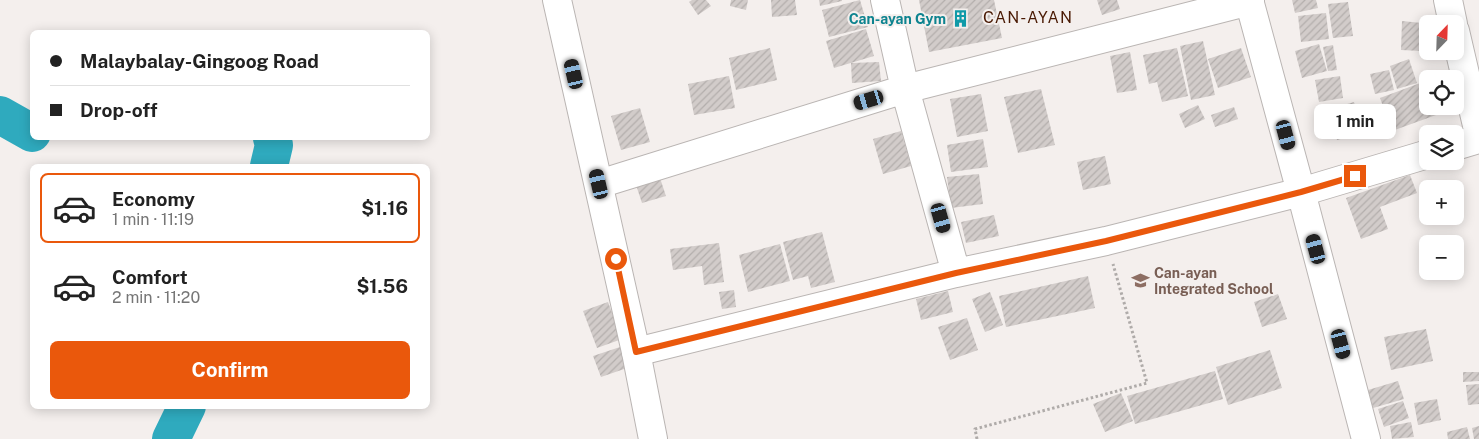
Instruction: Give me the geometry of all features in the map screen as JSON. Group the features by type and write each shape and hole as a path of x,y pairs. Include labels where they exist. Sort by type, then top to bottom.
{"street":[{"path":"557,0 636,352 653,439"},
{"path":"886,0 905,89 956,273"},
{"path":"1448,0 1451,15"},
{"path":"599,184 905,89 1250,1 1366,439"},
{"path":"1462,60 1479,134"},
{"path":"1464,143 1479,139"},
{"path":"636,352 956,273 1106,241 1301,192 1419,157"}],"path":[{"path":"977,439 974,429 1147,383 1106,241"}],"building":[{"path":"692,0 706,0 711,6 698,15 689,2"},
{"path":"731,0 748,0 746,10 730,6"},
{"path":"771,0 795,0 797,15 772,17"},
{"path":"819,0 842,0 842,1 820,6"},
{"path":"860,0 868,27 829,37 822,10"},
{"name":"Can-ayan Gym","path":"919,0 994,0 1002,38 929,52"},
{"path":"1097,0 1117,0 1120,9 1102,15"},
{"path":"1292,0 1316,0 1318,8 1295,13"},
{"path":"1348,2 1353,36 1333,38 1328,4"},
{"path":"1326,13 1329,39 1301,42 1298,16"},
{"path":"1402,21 1419,23 1419,51 1401,50"},
{"path":"866,29 874,56 834,68 826,41"},
{"path":"1203,41 1215,95 1191,100 1180,46"},
{"path":"1319,44 1327,71 1302,78 1295,51"},
{"path":"1333,45 1337,70 1328,71 1323,47"},
{"path":"770,48 777,80 736,90 729,58"},
{"path":"1177,48 1188,96 1162,102 1157,82 1149,84 1143,55"},
{"path":"1241,48 1251,77 1218,88 1208,59"},
{"path":"1130,52 1137,90 1117,93 1110,56"},
{"path":"1409,59 1417,83 1397,89 1390,66"},
{"path":"879,62 881,81 852,83 851,63"},
{"path":"1389,70 1394,90 1375,94 1370,74"},
{"path":"729,76 735,108 694,115 688,84"},
{"path":"1340,76 1343,98 1319,102 1315,80"},
{"path":"1419,83 1419,115 1436,115 1392,131 1380,98"},
{"path":"1041,89 1055,145 1018,153 1004,97"},
{"path":"981,94 988,131 957,137 950,99"},
{"path":"1354,102 1363,133 1337,140 1327,110"},
{"path":"1198,105 1205,119 1185,128 1179,114"},
{"path":"1234,107 1238,119 1215,127 1211,115"},
{"path":"640,108 650,142 621,150 611,116"},
{"path":"901,131 911,166 883,174 873,139"},
{"path":"983,139 988,167 951,172 947,145"},
{"path":"1105,156 1111,184 1083,190 1077,162"},
{"path":"979,174 983,204 951,208 947,177"},
{"path":"659,175 666,196 642,203 635,182"},
{"path":"1410,175 1417,193 1380,207 1388,229 1361,239 1346,198"},
{"path":"994,215 999,236 966,243 961,222"},
{"path":"822,232 835,282 811,288 808,276 793,280 783,242"},
{"path":"719,243 724,282 704,285 702,266 673,270 670,249"},
{"path":"780,244 790,281 748,292 739,255"},
{"path":"1088,276 1095,308 1006,327 999,296"},
{"path":"734,290 736,307 722,309 719,292"},
{"path":"948,291 953,312 921,320 916,299"},
{"path":"990,292 1003,325 985,332 972,299"},
{"path":"1278,294 1287,319 1262,327 1254,302"},
{"path":"608,302 622,339 597,348 583,311"},
{"path":"967,318 978,350 950,360 938,327"},
{"path":"1426,329 1433,361 1391,370 1384,337"},
{"path":"620,347 627,368 601,377 593,356"},
{"path":"1270,350 1282,388 1228,405 1216,367"},
{"path":"1215,371 1223,399 1135,424 1127,396"},
{"path":"1463,372 1479,372 1479,381 1463,382"},
{"path":"1398,381 1404,399 1373,408 1368,390"},
{"path":"1479,384 1479,404 1468,405 1466,385"},
{"path":"1121,393 1133,421 1105,432 1093,404"},
{"path":"1437,399 1441,420 1418,425 1414,403"},
{"path":"1403,401 1409,418 1384,427 1378,409"},
{"path":"1411,422 1414,437 1392,439 1390,426"},
{"path":"1479,426 1479,439 1474,439 1472,428"},
{"path":"1467,427 1470,439 1448,439 1447,432"}],"waterway":[{"path":"0,115 30,132"},
{"path":"269,164 274,145 273,140"},
{"path":"171,439 186,409"}],"place":[{"name":"Can-ayan Gym","path":"960,19"},
{"name":"Can-ayan Integrated School","path":"1140,281"}],"district":[{"name":"CAN-AYAN","path":"1028,17"}],"route":[{"path":"616,259 636,352 956,273 1106,241 1301,192 1355,176"}]}
